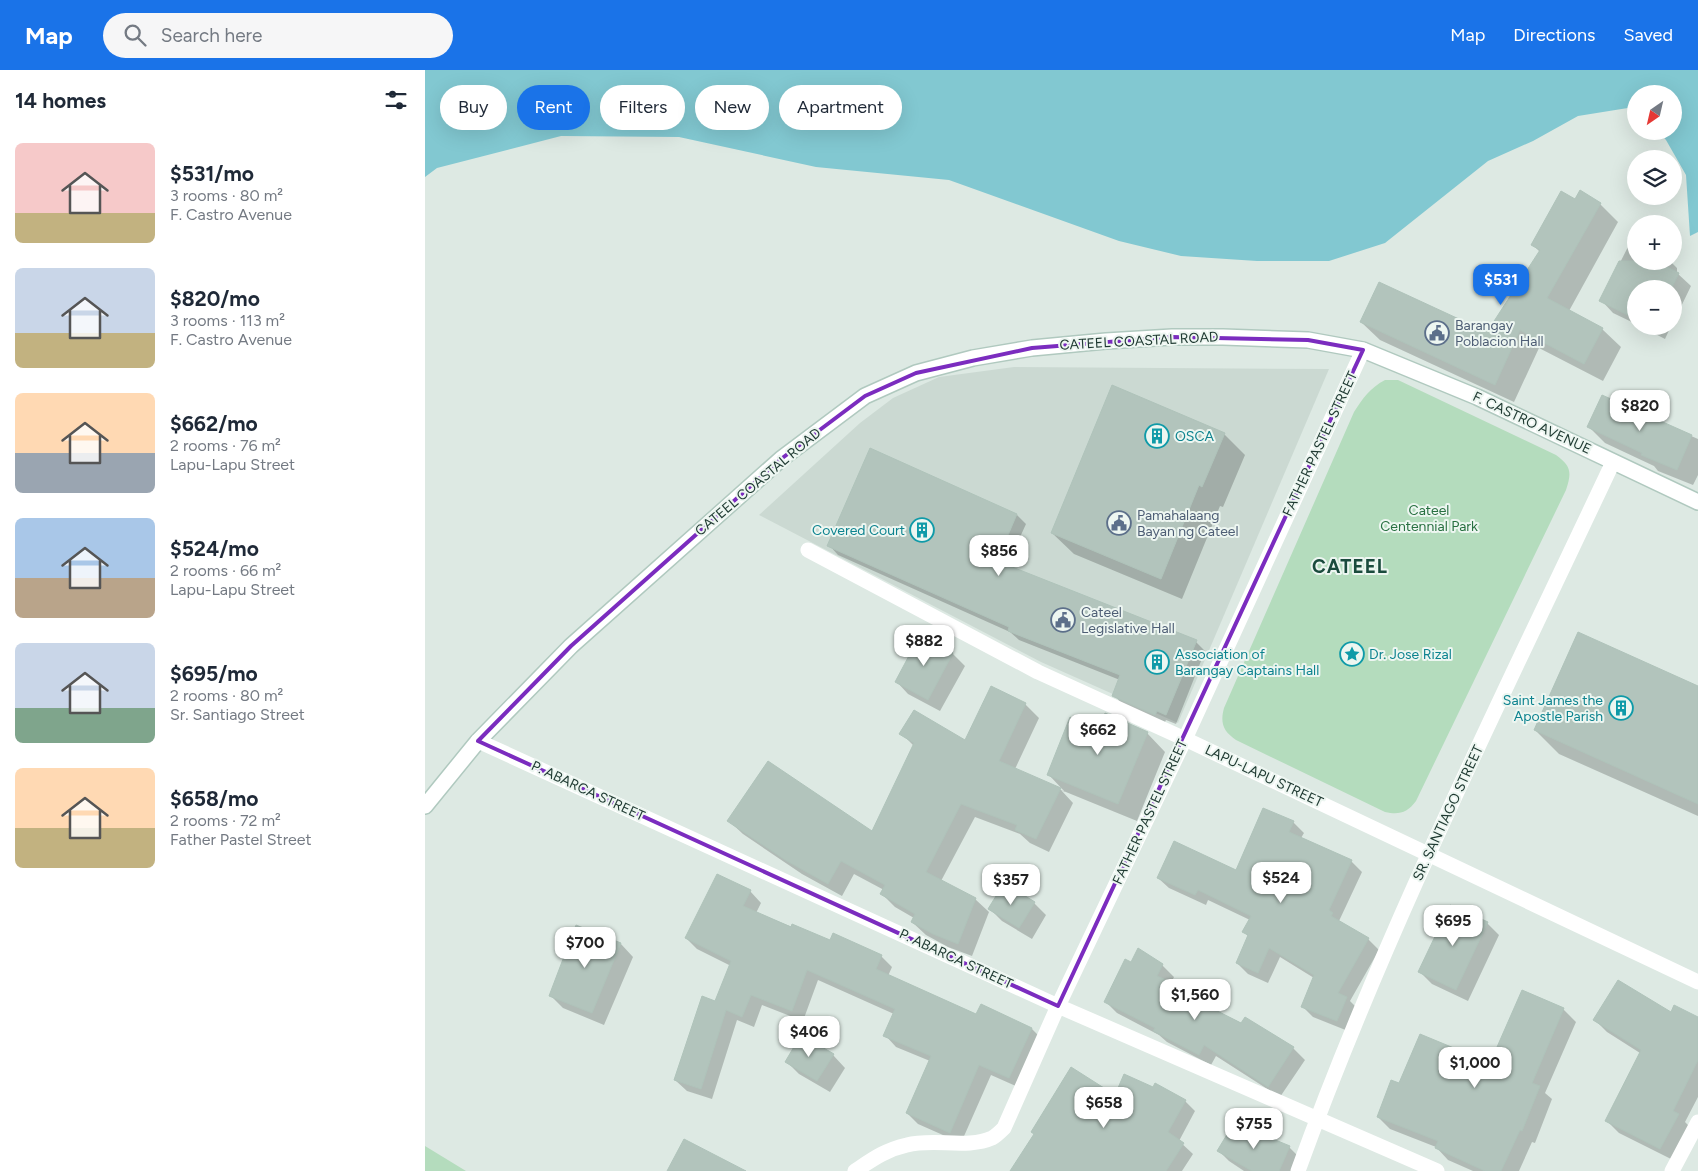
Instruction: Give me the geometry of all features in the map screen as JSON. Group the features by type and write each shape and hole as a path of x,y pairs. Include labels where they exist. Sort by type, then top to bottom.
{"street":[{"name":"CATEEL COASTAL ROAD","path":"425,806 478,741 571,646 781,459 865,396 916,373 973,358 1032,348 1106,341 1172,337 1223,337 1308,340 1363,350"},
{"name":"F. CASTRO AVENUE","path":"1363,350 1477,397 1698,502"},
{"name":"FATHER PASTEL STREET","path":"855,1171 881,1153 908,1145 981,1141 993,1138 1004,1128 1011,1116 1058,1006 1185,739 1363,350"},
{"name":"SR. SANTIAGO STREET","path":"1298,1171 1371,985 1429,854 1613,462"},
{"name":"LAPU-LAPU STREET","path":"807,550 1039,672 1185,739 1698,982"},
{"name":"P. ABARCA STREET","path":"478,741 1058,1006 1437,1171"},
{"path":"1672,1171 1698,1122"}],"highlighted area":[{"path":"1172,337 1308,340 1363,350 1058,1006 478,741 571,646 781,459 865,396 916,373 1032,348"}],"shaded area":[{"path":"1014,367 1329,369 1178,723 1041,662 759,515 860,423 893,398 939,377"}],"green space":[{"name":"Cateel Centennial Park","path":"1385,380 1398,380 1556,455 1565,463 1569,470 1566,490 1416,801 1406,811 1394,813 1385,812 1236,740 1225,730 1222,718 1224,708 1354,412 1367,394"},
{"path":"425,1146 466,1171 425,1171"}],"water":[{"path":"425,70 1698,70 1698,232 1690,236 1686,175 1682,168 1682,150 1672,150 1666,140 1683,140 1683,85 1627,85 1627,108 1578,116 1533,141 1488,161 1385,243 1329,261 1257,261 1181,256 1119,241 949,180 816,167 679,137 561,136 437,168 425,177"}],"building":[{"path":"1580,190 1601,203 1547,298 1603,328 1584,364 1520,330 1495,385 1360,322 1379,282 1487,332 1540,250 1531,245 1561,191 1575,199"},
{"path":"1619,261 1627,261 1627,270 1673,270 1679,273 1676,280 1627,280 1627,315 1599,301"},
{"path":"1112,385 1225,433 1202,487 1199,485 1161,579 1051,533"},
{"path":"1602,395 1692,435 1677,470 1641,455 1642,453 1587,427"},
{"path":"870,448 1017,514 997,561 1197,640 1166,715 1157,711 1155,715 1112,696 1120,675 1008,631 1009,627 827,546"},
{"name":"Saint James the Apostle Parish","path":"1578,632 1698,686 1698,804 1534,730"},
{"path":"920,635 953,653 928,700 895,682"},
{"path":"991,686 1026,703 999,761 1061,788 1036,839 1015,830 1017,825 961,804 926,872 976,898 958,944 933,934 911,922 915,914 880,894 885,885 841,861 828,884 787,861 727,821 768,761 872,831 914,743 899,734 914,710 965,740"},
{"path":"1105,713 1148,732 1118,804 1047,775 1070,717 1099,729"},
{"path":"1263,808 1294,821 1289,832 1352,860 1329,910 1333,913 1331,916 1369,938 1338,993 1347,997 1337,1021 1301,1007 1314,975 1269,948 1258,973 1236,963 1248,935 1242,932 1251,916 1198,890 1195,895 1157,878 1174,841 1236,870"},
{"path":"717,874 751,890 743,906 791,927 792,924 830,940 833,933 882,955 876,969 976,1014 981,1004 1032,1028 1009,1078 979,1065 950,1133 906,1113 931,1056 883,1036 895,1009 807,970 792,1011 751,995 742,1017 726,1010 701,1089 674,1080 702,996 715,1001 731,961 685,938"},
{"path":"1004,883 1035,902 1019,928 988,909"},
{"path":"1450,905 1488,922 1456,990 1418,972"},
{"path":"576,925 621,943 592,1013 549,996"},
{"path":"1138,948 1163,964 1157,976 1168,981 1166,985 1241,1023 1245,1017 1294,1047 1268,1087 1204,1045 1199,1055 1153,1031 1155,1028 1104,1002 1125,959 1131,962"},
{"path":"1618,980 1671,1012 1674,1005 1698,1017 1698,1060 1673,1111 1679,1114 1660,1149 1605,1121 1641,1050 1593,1020"},
{"path":"1522,990 1564,1008 1532,1083 1540,1086 1522,1131 1520,1130 1501,1171 1485,1171 1435,1148 1438,1141 1377,1117 1391,1080 1399,1083 1420,1034 1490,1063"},
{"path":"801,1035 834,1054 817,1081 785,1062"},
{"path":"1071,1067 1115,1095 1124,1074 1153,1087 1155,1083 1186,1100 1168,1132 1184,1143 1166,1171 1010,1171 1034,1134 1031,1132"},
{"path":"1234,1123 1290,1146 1279,1171 1252,1171 1217,1151"},
{"path":"684,1139 746,1171 667,1171"}],"place":[{"name":"Barangay Poblacion Hall","path":"1437,333"},
{"name":"OSCA","path":"1157,436"},
{"name":"Pamahalaang Bayan ng Cateel","path":"1119,523"},
{"name":"Covered Court","path":"922,530"},
{"name":"Cateel Legislative Hall","path":"1063,620"},
{"name":"Dr. Jose Rizal","path":"1352,654"},
{"name":"Association of Barangay Captains Hall","path":"1157,662"},
{"name":"Saint James the Apostle Parish","path":"1621,708"}],"district":[{"name":"CATEEL","path":"1350,566"}]}
